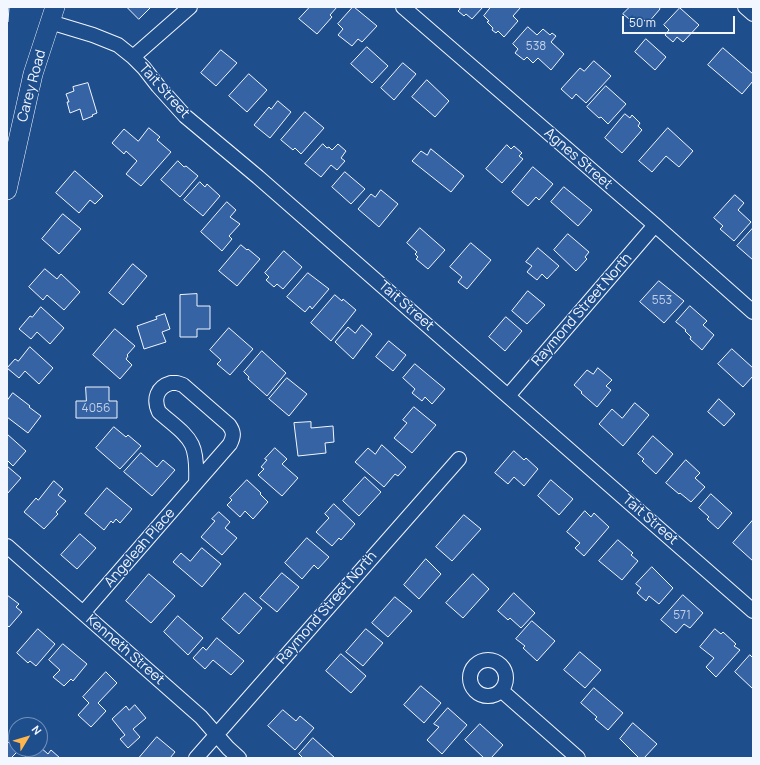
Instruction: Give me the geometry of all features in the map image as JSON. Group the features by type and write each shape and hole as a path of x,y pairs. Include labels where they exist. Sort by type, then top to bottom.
{"street":[{"path":"133,57 190,7"},
{"name":"Agnes Street","path":"403,7 655,225 753,312"},
{"path":"746,7 753,14"},
{"name":"Tait Street","path":"52,15 118,45 133,57 185,116 258,177 753,611"},
{"name":"Carey Road","path":"7,190 33,74 52,15"},
{"name":"Raymond Street North","path":"508,396 655,225"},
{"name":"Angeleah Place","path":"83,613 230,444 233,437 233,431 229,424 183,385 177,383 165,384 160,388 157,394 156,406 159,412 188,437 193,444 197,464 196,483"},
{"name":"Raymond Street North","path":"196,758 459,459"},
{"name":"Kenneth Street","path":"7,546 202,717 228,748 239,758"},
{"path":"502,691 578,758"}],"building":[{"path":"7,7 9,7 8,22 7,22"},
{"path":"127,7 151,7 139,19"},
{"path":"310,7 337,7 330,15 332,17 317,34 299,19"},
{"path":"353,7 377,26 362,42 358,39 352,46 338,35 343,29 338,24"},
{"path":"458,7 483,7 472,19 466,14 464,16 458,11 460,9"},
{"path":"491,7 521,7 513,16 518,21 504,37 498,31 496,33 492,30 493,28 487,22 489,21 484,16"},
{"path":"630,7 659,7 660,9 648,23 645,20 639,27 623,14"},
{"path":"680,8 699,25 683,42 677,37 673,42 665,35 669,30 664,25"},
{"path":"528,27 537,35 543,29 550,35 552,33 556,36 551,42 564,54 551,70 538,58 533,63 527,57 524,60 515,53 518,49 513,44"},
{"path":"646,39 666,57 655,70 635,52"},
{"path":"367,47 388,66 372,83 351,64"},
{"path":"723,48 753,74 753,81 742,94 708,65"},
{"path":"221,50 237,63 216,86 201,73"},
{"path":"594,61 611,76 586,103 576,94 572,99 561,89 580,68 584,71"},
{"path":"403,63 416,74 394,100 381,88"},
{"path":"249,74 267,90 247,112 229,96"},
{"path":"427,80 449,101 435,117 412,97"},
{"path":"88,83 97,113 83,120 80,109 70,113 67,102 69,102 66,94 74,91 73,87"},
{"path":"606,86 626,104 608,124 587,107"},
{"path":"278,101 291,112 270,138 254,125 269,107 271,109"},
{"path":"305,112 324,128 301,154 295,148 293,150 281,140"},
{"path":"625,114 630,118 632,115 640,123 638,126 642,130 622,153 605,138"},
{"path":"149,128 160,137 157,140 171,152 141,186 126,174 137,161 126,151 124,154 112,143 124,129 138,141"},
{"path":"668,128 693,151 679,167 666,156 652,172 639,161"},
{"path":"323,144 332,150 338,144 346,151 341,158 345,161 337,170 331,165 321,177 305,164"},
{"path":"507,145 511,149 514,146 522,153 519,156 523,159 502,183 486,169"},
{"path":"431,149 464,176 451,192 412,161 421,151 427,155"},
{"path":"178,161 198,176 180,197 161,180"},
{"path":"533,167 553,184 539,200 536,197 528,206 512,192"},
{"path":"75,171 103,196 95,204 90,200 79,213 56,193"},
{"path":"345,172 365,189 351,204 332,187"},
{"path":"200,182 205,187 207,184 220,196 203,216 184,200"},
{"path":"564,187 592,210 578,226 551,202"},
{"path":"381,190 398,204 379,227 358,209 371,194 375,197"},
{"path":"735,195 744,203 738,210 751,222 734,241 720,229 723,226 714,218"},
{"path":"227,202 236,210 230,217 240,224 229,236 232,239 222,251 201,232"},
{"path":"63,214 81,229 59,254 42,239"},
{"path":"420,228 445,250 428,269 416,259 418,257 415,254 417,252 407,243"},
{"path":"753,228 753,260 737,246"},
{"path":"568,234 589,252 585,257 587,259 576,271 554,250"},
{"path":"471,243 491,260 467,289 458,282 462,277 450,267"},
{"path":"241,245 260,259 237,286 219,271"},
{"path":"538,248 559,266 547,279 542,274 537,280 527,272 532,266 526,262"},
{"path":"284,251 302,267 283,289 277,284 274,287 266,280 269,277 265,273"},
{"path":"133,264 147,276 123,305 109,293"},
{"path":"45,269 57,279 61,274 80,292 64,310 47,295 43,300 29,287"},
{"path":"308,273 329,289 312,309 310,306 305,312 287,297"},
{"path":"659,281 684,301 664,323 640,302"},
{"path":"528,291 545,305 527,324 512,311"},
{"path":"197,294 197,306 210,306 210,329 197,329 197,337 180,337 180,295"},
{"path":"335,295 342,301 343,299 356,310 331,341 311,323"},
{"path":"690,306 707,321 703,325 714,335 702,350 690,339 691,337 685,331 686,330 676,322"},
{"path":"41,307 64,328 50,344 37,332 31,339 19,329 30,316 32,317"},
{"path":"165,314 170,329 162,332 166,342 144,349 137,326 157,319 156,317"},
{"path":"506,317 522,331 505,351 489,337"},
{"path":"362,325 372,334 353,359 335,342 348,327 355,333"},
{"path":"229,328 253,349 230,375 217,364 221,360 210,350"},
{"path":"115,329 135,346 127,355 128,356 126,359 132,365 120,379 93,355"},
{"path":"389,341 406,355 393,371 376,357"},
{"path":"30,347 53,368 39,384 25,371 19,378 7,368 15,359 18,361"},
{"path":"732,349 753,368 753,376 743,387 718,364"},
{"path":"262,351 286,373 267,396 248,379 249,377 244,372"},
{"path":"415,364 445,389 432,404 425,397 422,401 412,393 415,389 403,378"},
{"path":"598,368 612,380 606,386 611,390 597,407 574,385 587,370 593,374"},
{"path":"287,378 307,394 289,416 269,399"},
{"path":"86,387 109,387 109,401 117,401 117,418 76,418 76,401 86,401"},
{"path":"13,393 41,416 28,433 7,417 7,401"},
{"path":"719,399 735,414 724,426 708,412"},
{"path":"635,403 649,415 623,446 599,424 612,409 622,418"},
{"path":"414,407 436,425 412,453 394,438 407,423 403,420"},
{"path":"311,422 311,428 333,426 334,442 325,443 326,453 298,456 294,423"},
{"path":"114,427 126,437 128,435 141,446 120,469 96,448"},
{"path":"7,434 26,451 13,466 7,460"},
{"path":"653,436 673,454 656,474 642,461 644,459 638,454"},
{"path":"382,445 406,467 398,476 395,474 384,487 355,462 368,448 375,454"},
{"path":"275,448 287,459 282,464 298,478 282,496 258,475 264,469 261,467 267,460 265,459"},
{"path":"514,451 524,460 526,458 538,469 524,486 514,477 508,484 495,473"},
{"path":"141,453 157,467 163,460 175,470 152,496 124,472"},
{"path":"686,460 700,473 695,478 705,487 691,502 666,483"},
{"path":"7,466 21,478 7,494"},
{"path":"365,477 381,492 359,516 343,501"},
{"path":"247,480 268,502 253,519 245,511 240,517 227,505 232,500 230,498"},
{"path":"551,480 573,499 559,515 538,496"},
{"path":"54,481 63,489 58,495 66,501 56,512 58,514 44,529 24,512 36,498 38,500"},
{"path":"107,488 132,509 120,523 116,519 113,523 111,521 104,530 85,514"},
{"path":"711,494 732,513 718,529 707,519 709,517 699,508"},
{"path":"334,504 355,524 341,540 339,538 332,546 316,532 329,518 325,514"},
{"path":"585,511 591,517 594,513 609,527 584,556 575,548 580,543 567,532"},
{"path":"219,512 230,522 225,528 237,538 222,555 201,537 215,521 212,519"},
{"path":"464,515 481,529 452,561 436,547"},
{"path":"753,520 753,561 733,543"},
{"path":"80,534 96,548 77,569 61,555"},
{"path":"307,538 329,557 318,569 314,565 302,579 285,563"},
{"path":"618,540 633,553 631,555 638,561 622,580 599,561"},
{"path":"202,548 221,564 202,587 173,562 181,553 190,561"},
{"path":"426,559 441,574 419,599 404,585"},
{"path":"652,567 673,588 659,604 649,596 646,601 637,593 641,588 636,584"},
{"path":"282,573 299,587 277,612 260,598"},
{"path":"149,574 175,596 151,623 126,601"},
{"path":"473,574 489,589 463,618 446,603"},
{"path":"245,593 262,608 239,634 222,619"},
{"path":"514,593 535,613 521,628 510,618 508,620 498,611"},
{"path":"7,595 19,604 16,607 22,612 9,627 7,625"},
{"path":"683,595 703,613 690,628 684,624 676,633 661,620"},
{"path":"395,597 412,611 388,637 372,623"},
{"path":"178,616 203,638 188,655 164,632"},
{"path":"532,621 555,641 537,661 523,648 525,646 516,639"},
{"path":"38,629 55,644 36,666 30,661 28,663 17,653"},
{"path":"366,629 383,643 363,666 346,652"},
{"path":"715,629 721,634 723,632 736,644 734,646 740,650 716,677 706,667 714,658 700,647"},
{"path":"217,638 244,661 231,675 213,660 205,669 193,658 203,647 206,650"},
{"path":"63,644 87,664 73,681 71,679 64,686 53,677 60,670 49,660"},
{"path":"580,652 601,670 585,688 564,670"},
{"path":"341,654 366,676 351,693 326,671"},
{"path":"750,655 753,658 753,689 735,672"},
{"path":"106,672 117,683 98,703 106,711 91,727 78,715 89,703 83,697"},
{"path":"421,686 441,703 424,723 404,705"},
{"path":"594,688 623,713 608,730 595,719 597,717 581,703"},
{"path":"135,705 146,718 133,729 140,737 128,748 120,739 125,735 112,719 126,706 129,710"},
{"path":"448,708 467,725 442,754 427,740 439,727 434,724"},
{"path":"283,710 296,721 300,716 314,728 295,750 268,726"},
{"path":"633,723 657,744 644,758 639,758 620,739"},
{"path":"480,724 503,745 491,758 484,758 465,740"},
{"path":"157,737 175,752 170,758 139,758"},
{"path":"313,738 335,758 303,758 299,754"},
{"path":"7,741 8,757 12,757 7,758"},
{"path":"51,750 60,758 24,758 48,757"}]}
